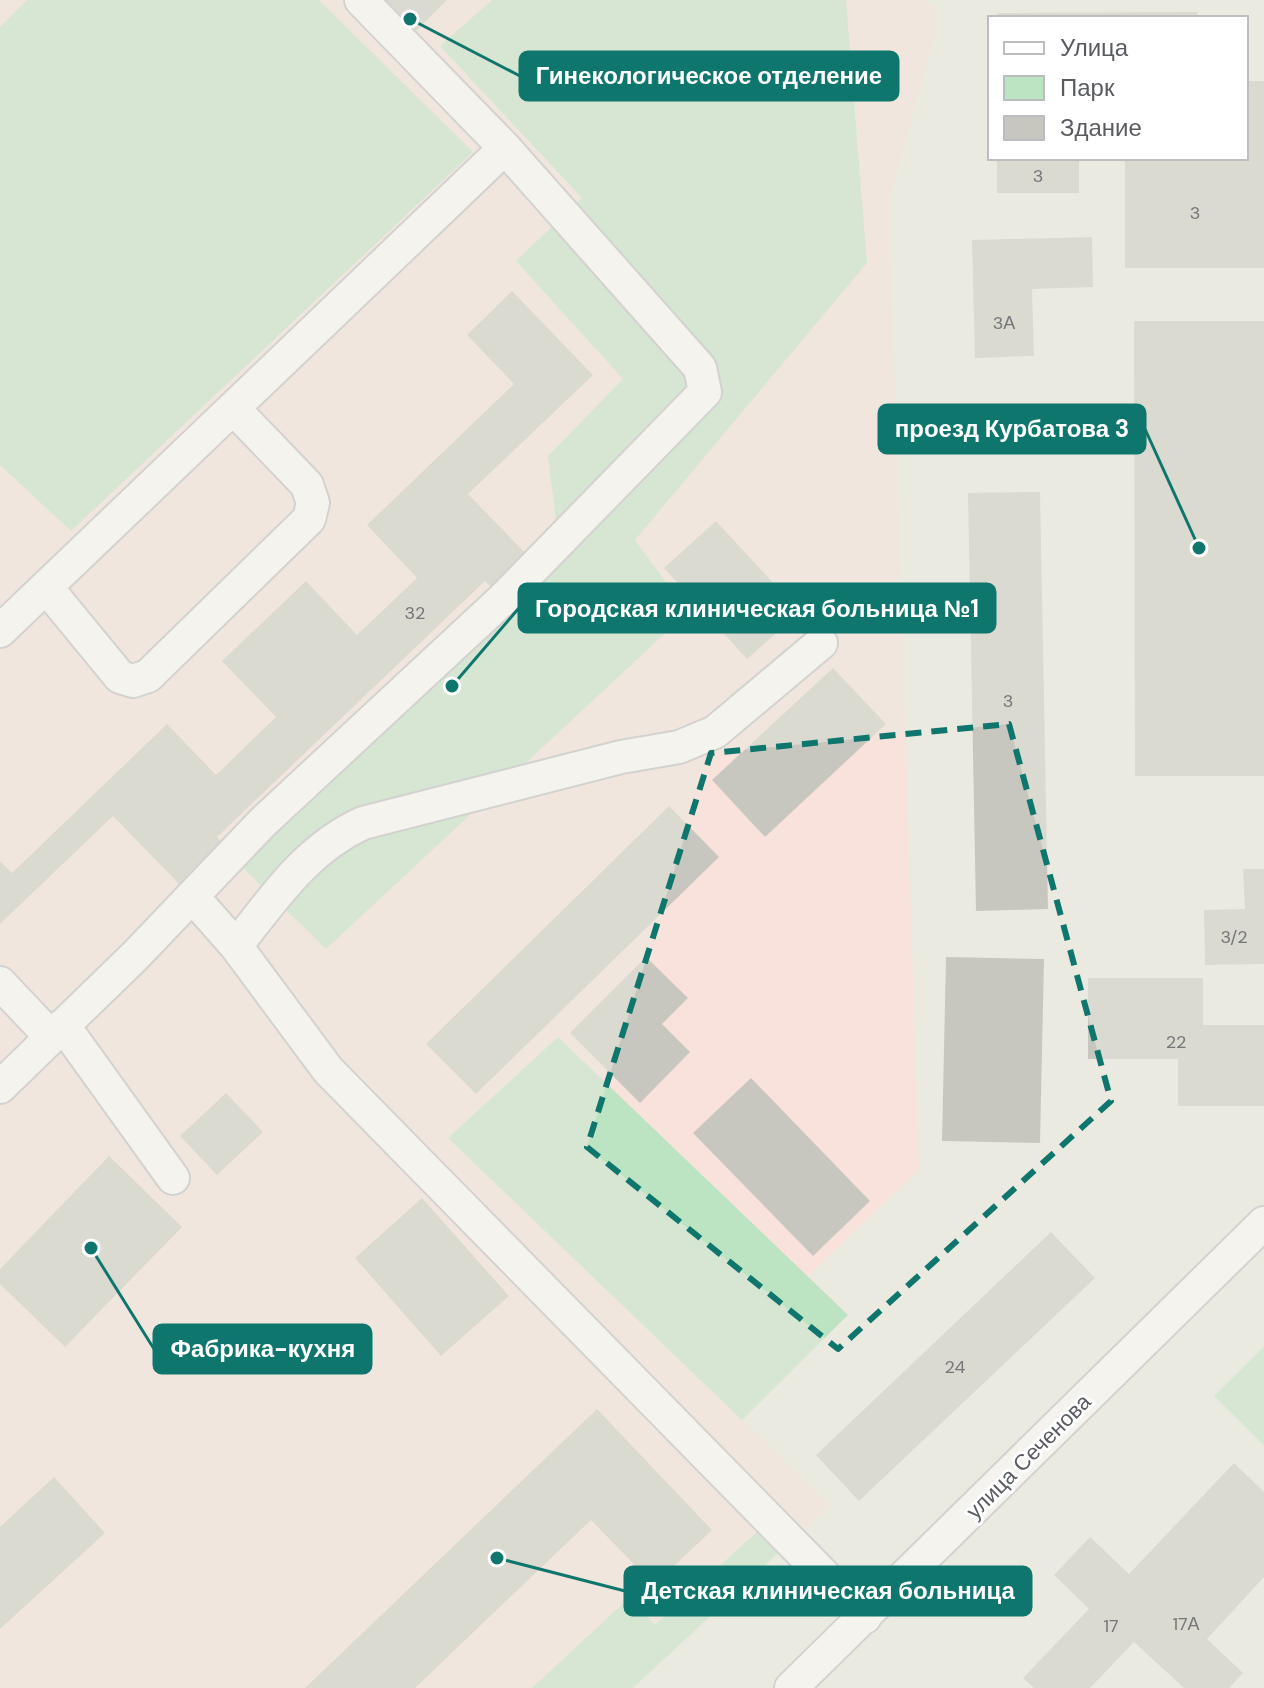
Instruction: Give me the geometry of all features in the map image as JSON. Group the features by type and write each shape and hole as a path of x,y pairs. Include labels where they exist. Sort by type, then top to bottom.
{"street":[{"path":"0,1087 263,822 503,599 705,392 700,368 505,148 361,0"},
{"path":"0,631 505,148"},
{"path":"46,587 120,677 133,681 148,676 309,519 313,503 307,485 233,408"},
{"path":"236,946 300,864 334,836 363,823 621,757 679,747 715,732 821,643"},
{"path":"192,896 236,946 328,1070 865,1617"},
{"path":"0,983 57,1031 173,1178"},
{"name":"улица Сеченова","path":"791,1688 1264,1223"}],"highlighted area":[{"path":"1009,724 1111,1101 838,1349 587,1147 711,753"}],"shaded area":[{"path":"0,0 923,0 934,8 935,34 889,202 919,1170 808,1276 848,1315 742,1420 830,1505 633,1688 0,1688"}],"green space":[{"path":"27,0 319,0 473,152 71,531 0,465 0,27"},
{"path":"492,0 846,0 867,263 635,540 688,612 326,949 235,860 561,561 548,456 623,379 516,261 582,198 440,46"},
{"path":"558,1037 848,1315 742,1420 448,1138"},
{"path":"1264,1347 1264,1445 1214,1396"},
{"path":"769,1521 790,1542 633,1688 532,1688 630,1597 655,1625"}],"building":[{"path":"373,0 447,0 410,37"},
{"path":"1197,12 1197,16 997,16 997,13"},
{"path":"1248,81 1264,81 1264,268 1125,268 1125,160 1248,160"},
{"path":"997,160 1079,160 1079,193 997,193"},
{"path":"1092,237 1093,287 1032,289 1034,356 975,358 972,240"},
{"path":"512,291 593,375 468,494 531,559 496,592 485,581 217,837 227,848 184,889 113,816 0,924 0,861 12,873 167,724 216,775 276,717 222,661 306,581 357,635 417,578 367,525 514,384 467,335"},
{"path":"1134,321 1264,321 1264,776 1135,776"},
{"path":"1040,492 1048,909 976,911 968,493"},
{"path":"716,521 800,612 747,659 664,568"},
{"path":"833,668 886,724 765,837 712,780"},
{"path":"669,806 719,857 476,1094 426,1044"},
{"path":"1243,869 1264,869 1264,964 1205,965 1204,910 1245,909"},
{"path":"646,957 688,998 662,1024 690,1052 640,1103 570,1033"},
{"path":"946,957 1044,959 1040,1143 942,1141"},
{"path":"1088,978 1203,978 1203,1025 1264,1025 1264,1106 1178,1106 1178,1059 1088,1059"},
{"path":"751,1078 870,1201 813,1256 693,1133"},
{"path":"226,1093 263,1132 217,1175 180,1136"},
{"path":"109,1156 182,1227 65,1347 0,1284 0,1269"},
{"path":"422,1198 509,1296 441,1356 355,1258"},
{"path":"1051,1232 1095,1278 859,1501 816,1455"},
{"path":"597,1409 712,1530 654,1585 591,1520 415,1688 305,1688"},
{"path":"1234,1463 1264,1492 1264,1577 1207,1639 1243,1673 1229,1688 1184,1688 1134,1642 1090,1688 1034,1688 1023,1678 1089,1609 1054,1575 1090,1537 1129,1574"},
{"path":"54,1477 105,1533 0,1629 0,1527"}],"place":[{"name":"Гинекологическое отделение","path":"410,19"},
{"name":"проезд Курбатова 3","path":"1199,548"},
{"name":"Городская клиническая больница №1","path":"452,686"},
{"name":"Фабрика-кухня","path":"91,1248"},
{"name":"Детская клиническая больница","path":"497,1558"}]}
